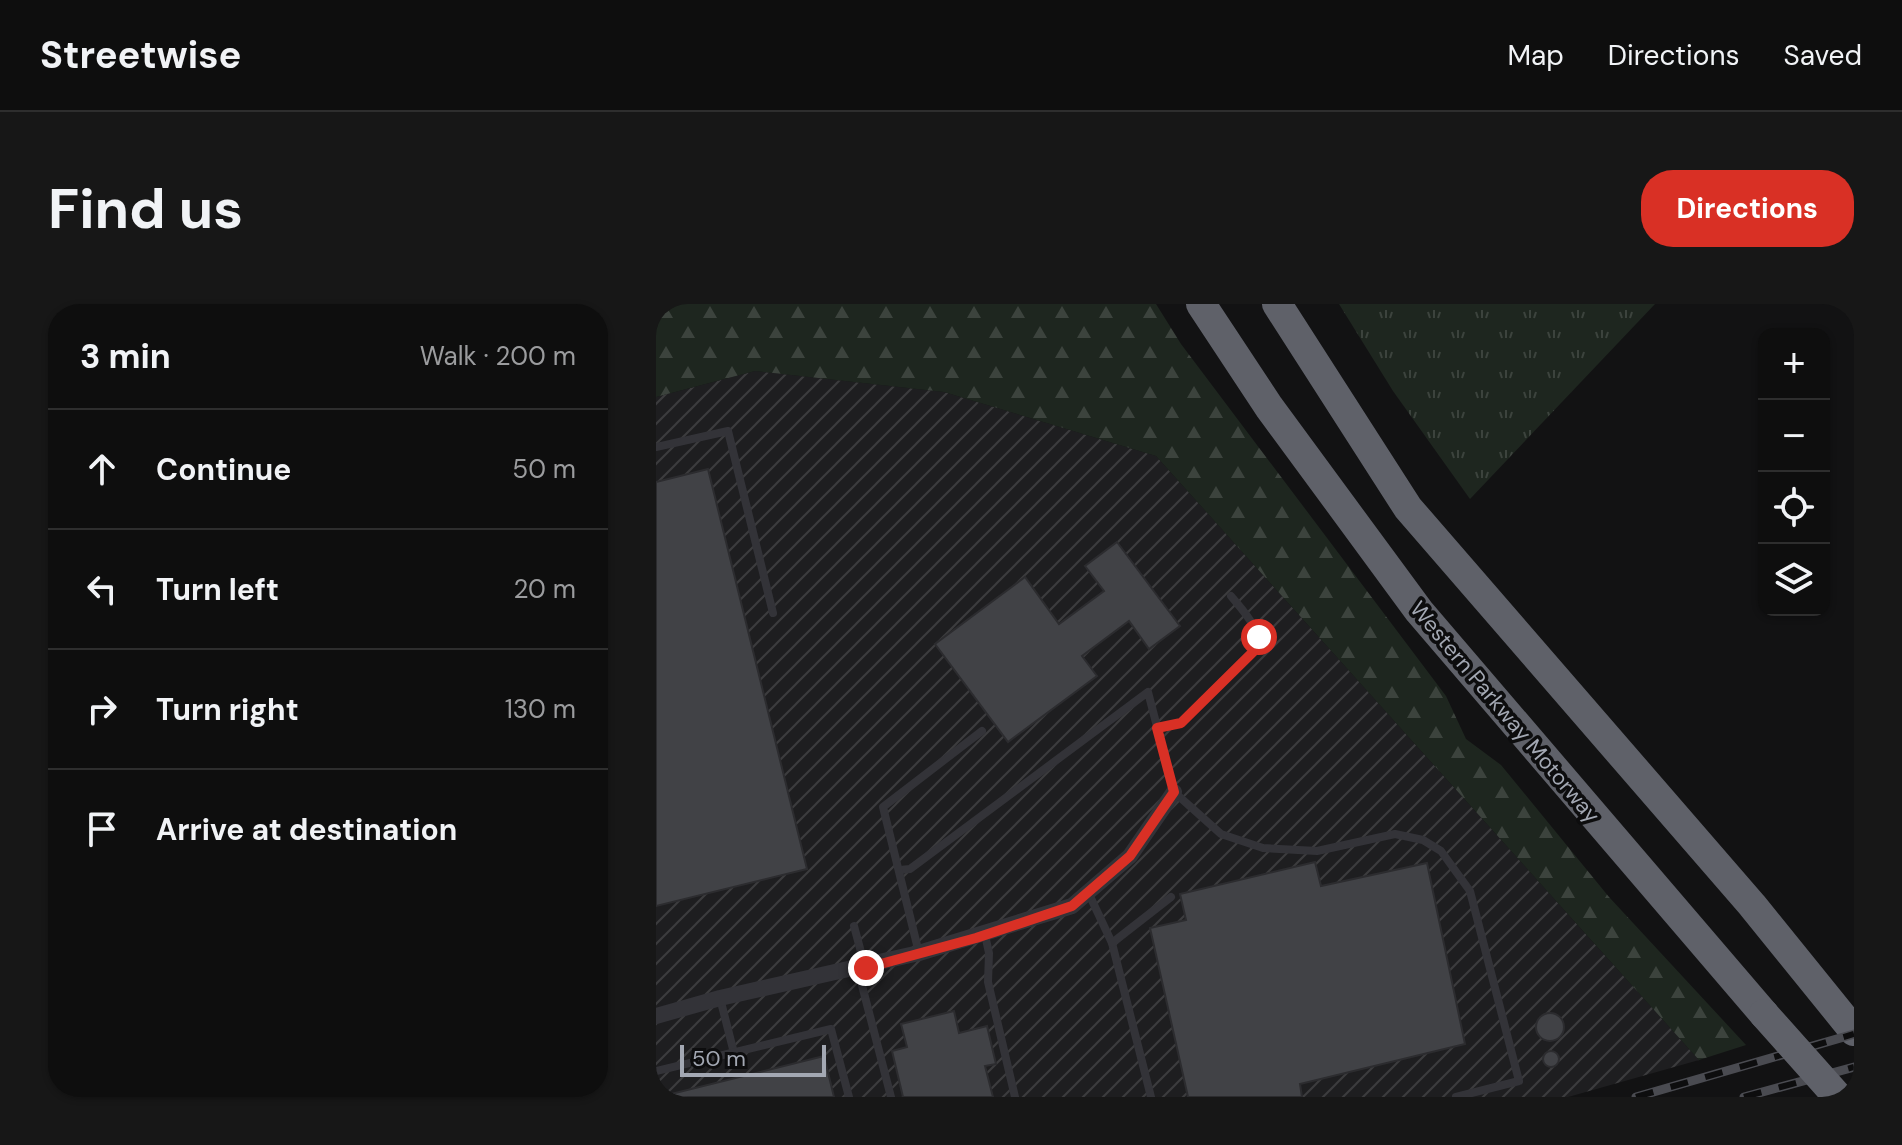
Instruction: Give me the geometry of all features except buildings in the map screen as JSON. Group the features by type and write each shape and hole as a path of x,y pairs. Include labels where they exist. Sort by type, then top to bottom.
{"highway":[{"name":"Western Parkway Motorway","path":"1201,304 1269,407 1419,611 1838,1097"},
{"path":"1277,304 1408,508 1752,905 1854,1031"}],"street":[{"path":"656,1016 720,998 862,969 985,935 1072,906 1130,856 1174,792"}],"lane":[{"path":"656,447 728,431 773,613"},
{"path":"1157,728 1181,723 1256,649 1259,637 1255,628 1231,596"},
{"path":"900,870 910,869 1148,692 1174,792 1221,834 1263,848 1317,851 1395,834 1423,840 1441,851 1470,891 1519,1081 1456,1097"},
{"path":"919,953 883,807 982,731"},
{"path":"1088,892 1112,943 1151,1097"},
{"path":"1112,943 1171,897"},
{"path":"854,926 891,1097"},
{"path":"985,935 989,953 988,982 1015,1097"},
{"path":"720,998 734,1053"},
{"path":"656,1071 831,1029 849,1097"}],"shaded area":[{"path":"755,371 944,392 1156,456 1699,1060 1568,1097 656,1097 656,397"}],"green space":[{"path":"656,304 1156,304 1181,344 1446,696 1466,739 1501,765 1609,897 1746,1045 1699,1060 1156,456 944,392 755,371 656,397"},
{"path":"1339,304 1655,304 1470,499 1393,391"}],"railway":[{"path":"1636,1097 1854,1034"},
{"path":"1744,1097 1854,1067"}],"route":[{"path":"866,968 976,938 1072,906 1130,856 1174,792 1157,728 1181,723 1256,649 1259,637"}]}
